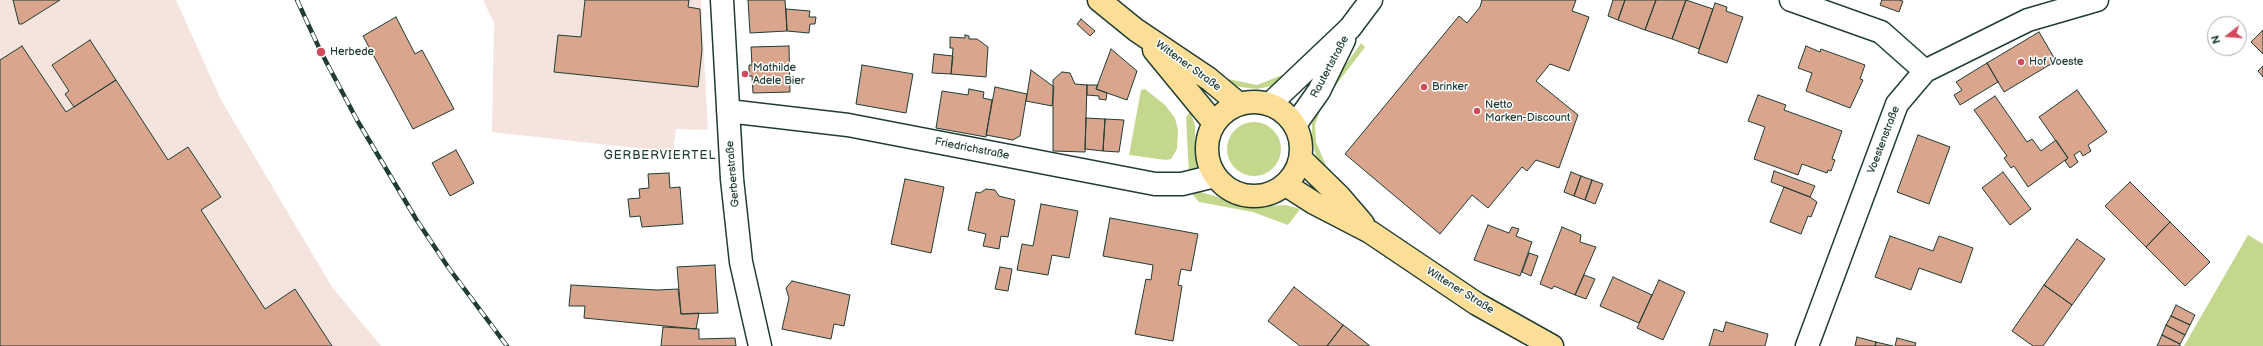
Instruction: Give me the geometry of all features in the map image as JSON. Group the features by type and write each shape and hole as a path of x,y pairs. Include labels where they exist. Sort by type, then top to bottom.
{"main road":[{"name":"Wittener Straße","path":"1099,0 1136,30 1209,79 1239,104"},
{"name":"Wittener Straße","path":"1136,30 1214,123"},
{"path":"1254,101 1270,104 1285,113 1295,126 1301,142 1300,159 1295,173 1286,185 1272,193 1256,197 1246,195 1226,187 1215,176 1209,163 1207,149 1209,136 1214,123 1225,111 1239,104 1254,101"},
{"name":"Wittener Straße","path":"1300,159 1339,196 1370,232"},
{"name":"Wittener Straße","path":"1286,185 1314,203 1370,232 1477,304 1552,346"}],"street":[{"name":"Gerberstraße","path":"722,0 728,111 741,262 760,346"},
{"name":"Rautertstraße","path":"1270,104 1350,28 1372,0"},
{"path":"1791,0 1881,32 1925,71"},
{"name":"Voestenstraße","path":"1807,346 1897,104 1925,71 2028,20 2097,0"},
{"name":"Rautertstraße","path":"1295,126 1319,90 1350,28"},
{"name":"Friedrichstraße","path":"728,111 848,125 1155,184 1182,184 1215,176"}],"shaded area":[{"path":"0,0 176,0 221,100 332,287 381,346 0,346"},
{"path":"483,0 701,0 708,130 676,129 673,152 492,132 494,23"}],"green space":[{"path":"1361,43 1365,47 1333,89 1329,89"},
{"path":"1282,75 1287,77 1272,86 1257,89 1240,87 1225,81 1228,79 1257,85"},
{"path":"1145,89 1165,105 1175,118 1178,130 1177,149 1171,159 1166,160 1129,155 1141,90"},
{"path":"1318,105 1321,108 1315,125 1316,142 1327,168 1326,173 1317,159 1312,142 1312,123"},
{"path":"1190,111 1195,125 1195,153 1197,170 1189,174 1186,117"},
{"path":"1254,122 1264,124 1273,130 1279,139 1281,149 1279,159 1273,168 1264,174 1254,176 1244,174 1235,168 1229,159 1227,149 1229,139 1235,130 1244,124"},
{"path":"1197,191 1244,207 1286,205 1300,209 1288,225 1253,212 1199,202 1191,193"},
{"path":"2248,235 2263,244 2263,346 2184,346"}],"building":[{"path":"13,0 60,0 22,24 19,24"},
{"path":"585,0 689,0 688,7 700,9 702,50 698,87 554,72 558,35 581,37"},
{"path":"748,0 785,0 787,31 750,33"},
{"path":"1482,0 1576,0 1572,11 1589,17 1569,71 1550,64 1536,81 1578,115 1559,168 1536,160 1527,171 1522,167 1488,208 1472,195 1440,234 1345,154 1459,16 1467,23 1480,7"},
{"path":"1613,0 1625,0 1618,20 1608,16"},
{"path":"1625,0 1656,0 1645,30 1618,20"},
{"path":"1656,0 1686,0 1672,39 1645,30"},
{"path":"1686,0 1713,9 1699,49 1672,39"},
{"path":"1882,0 1903,1 1899,12 1880,5"},
{"path":"1715,3 1727,7 1726,11 1743,17 1727,63 1698,53"},
{"path":"786,9 810,11 809,17 816,17 815,24 810,24 809,33 787,31"},
{"path":"396,17 415,54 422,50 454,109 413,129 363,36"},
{"path":"1081,19 1095,31 1090,36 1077,24"},
{"path":"2263,30 2263,54 2251,42"},
{"name":"Hof Voeste","path":"2039,32 2056,61 2004,92 1987,63"},
{"path":"965,35 969,36 969,39 977,39 988,47 986,77 951,74 953,48 950,48 950,37 965,38"},
{"path":"90,40 116,80 74,107 65,94 69,91 52,65"},
{"path":"22,46 66,112 116,80 168,160 188,147 221,197 201,210 265,309 295,289 332,346 0,346 0,60"},
{"path":"789,46 790,92 753,93 752,76 749,76 749,65 752,65 751,47"},
{"path":"1806,46 1820,52 1821,49 1865,65 1860,79 1863,80 1850,108 1806,91 1812,73 1798,68"},
{"path":"1111,49 1137,71 1127,100 1096,89"},
{"path":"934,54 953,56 951,74 932,73"},
{"path":"1987,63 1998,82 1960,105 1954,95 1962,90 1956,82"},
{"path":"862,65 913,74 906,113 856,104"},
{"path":"2263,66 2263,77 2258,71"},
{"path":"1031,70 1054,87 1052,106 1026,101"},
{"path":"1062,72 1070,73 1075,84 1087,85 1085,152 1053,151 1053,80"},
{"path":"1087,85 1098,85 1096,89 1107,93 1106,100 1099,99 1099,96 1087,95"},
{"path":"995,87 1027,94 1020,136 1013,140 986,135"},
{"path":"969,89 984,92 983,98 992,100 986,137 936,128 942,91 968,95"},
{"path":"2077,90 2107,132 2088,145 2091,151 2083,156 2080,151 2074,155 2078,162 2070,168 2065,161 2068,158 2039,117"},
{"path":"1758,95 1786,105 1784,110 1842,131 1832,159 1835,160 1831,171 1828,170 1827,173 1802,164 1798,175 1754,159 1765,127 1748,121"},
{"path":"1995,96 2027,142 2032,139 2041,151 2056,140 2068,158 2028,187 2014,166 2011,168 2004,158 2007,156 1974,110"},
{"path":"1086,118 1105,119 1103,151 1085,149"},
{"path":"1105,119 1124,120 1119,152 1103,151"},
{"path":"1918,135 1950,147 1929,204 1897,192"},
{"path":"456,150 474,183 450,196 432,163"},
{"path":"1774,171 1815,186 1810,197 1771,182"},
{"path":"1571,172 1581,176 1574,196 1564,192"},
{"path":"2003,172 2031,209 2010,225 1982,188"},
{"path":"669,173 670,188 680,187 683,224 642,227 640,216 630,217 628,199 640,198 639,189 649,188 648,174"},
{"path":"1581,176 1592,180 1585,200 1574,196"},
{"path":"905,179 944,187 931,253 891,244"},
{"path":"1592,180 1603,184 1595,204 1585,200"},
{"path":"2130,182 2170,222 2146,247 2105,206"},
{"path":"1784,187 1810,197 1817,202 1811,217 1808,216 1801,234 1770,222"},
{"path":"986,189 995,190 999,196 1015,200 1008,237 1001,236 999,249 983,246 986,234 968,230 976,192 980,193"},
{"path":"1041,204 1078,211 1069,258 1052,255 1048,275 1017,270 1022,244 1033,246"},
{"path":"1110,218 1198,234 1191,271 1181,269 1178,285 1182,286 1173,341 1135,334 1146,279 1151,280 1153,265 1103,256"},
{"path":"2170,222 2210,262 2185,286 2146,247"},
{"path":"1488,225 1509,233 1512,227 1519,229 1516,236 1532,242 1520,276 1474,260"},
{"path":"1562,227 1581,235 1580,242 1596,247 1575,295 1554,286 1552,289 1540,284"},
{"path":"1890,236 1933,251 1939,236 1973,248 1961,283 1919,268 1911,290 1875,277"},
{"path":"2077,239 2105,259 2072,305 2044,285"},
{"path":"1529,253 1538,256 1531,276 1522,272"},
{"path":"715,265 718,313 681,314 677,267"},
{"path":"1000,267 1012,269 1008,291 995,289"},
{"path":"1584,275 1595,279 1586,299 1575,295"},
{"path":"1613,277 1652,295 1639,323 1600,306"},
{"path":"1659,280 1685,292 1663,340 1637,328"},
{"path":"792,281 850,295 844,326 834,324 831,339 782,329 789,298 786,288"},
{"path":"571,285 657,290 678,289 681,314 699,313 696,329 584,318 585,306 569,306"},
{"path":"2044,285 2072,305 2043,346 2033,346 2012,331"},
{"path":"1294,287 1343,325 1327,346 1300,346 1268,321"},
{"path":"2176,305 2195,315 2190,325 2171,316"},
{"path":"2171,316 2190,325 2185,335 2166,325"},
{"path":"1726,322 1768,334 1765,346 1709,346 1714,329 1723,332"},
{"path":"1343,325 1346,327 1370,346 1327,346"},
{"path":"2166,325 2185,335 2180,344 2162,335"},
{"path":"663,327 699,329 699,339 735,338 736,346 661,346"},
{"path":"2162,335 2180,344 2180,346 2157,346"},
{"path":"1857,337 1876,342 1875,346 1855,346"},
{"path":"1897,338 1916,343 1915,346 1895,346"},
{"path":"1876,342 1893,346 1875,346"}],"railway":[{"path":"297,0 321,52 357,120 416,219 448,267 507,346"}],"place":[{"name":"Herbede","path":"321,52"},
{"name":"Hof Voeste","path":"2021,62"},
{"name":"Mathilde Adele Bier","path":"745,74"},
{"name":"Brinker","path":"1424,87"},
{"name":"Netto Marken-Discount","path":"1477,111"}],"district":[{"name":"GERBERVIERTEL","path":"660,156"}]}
